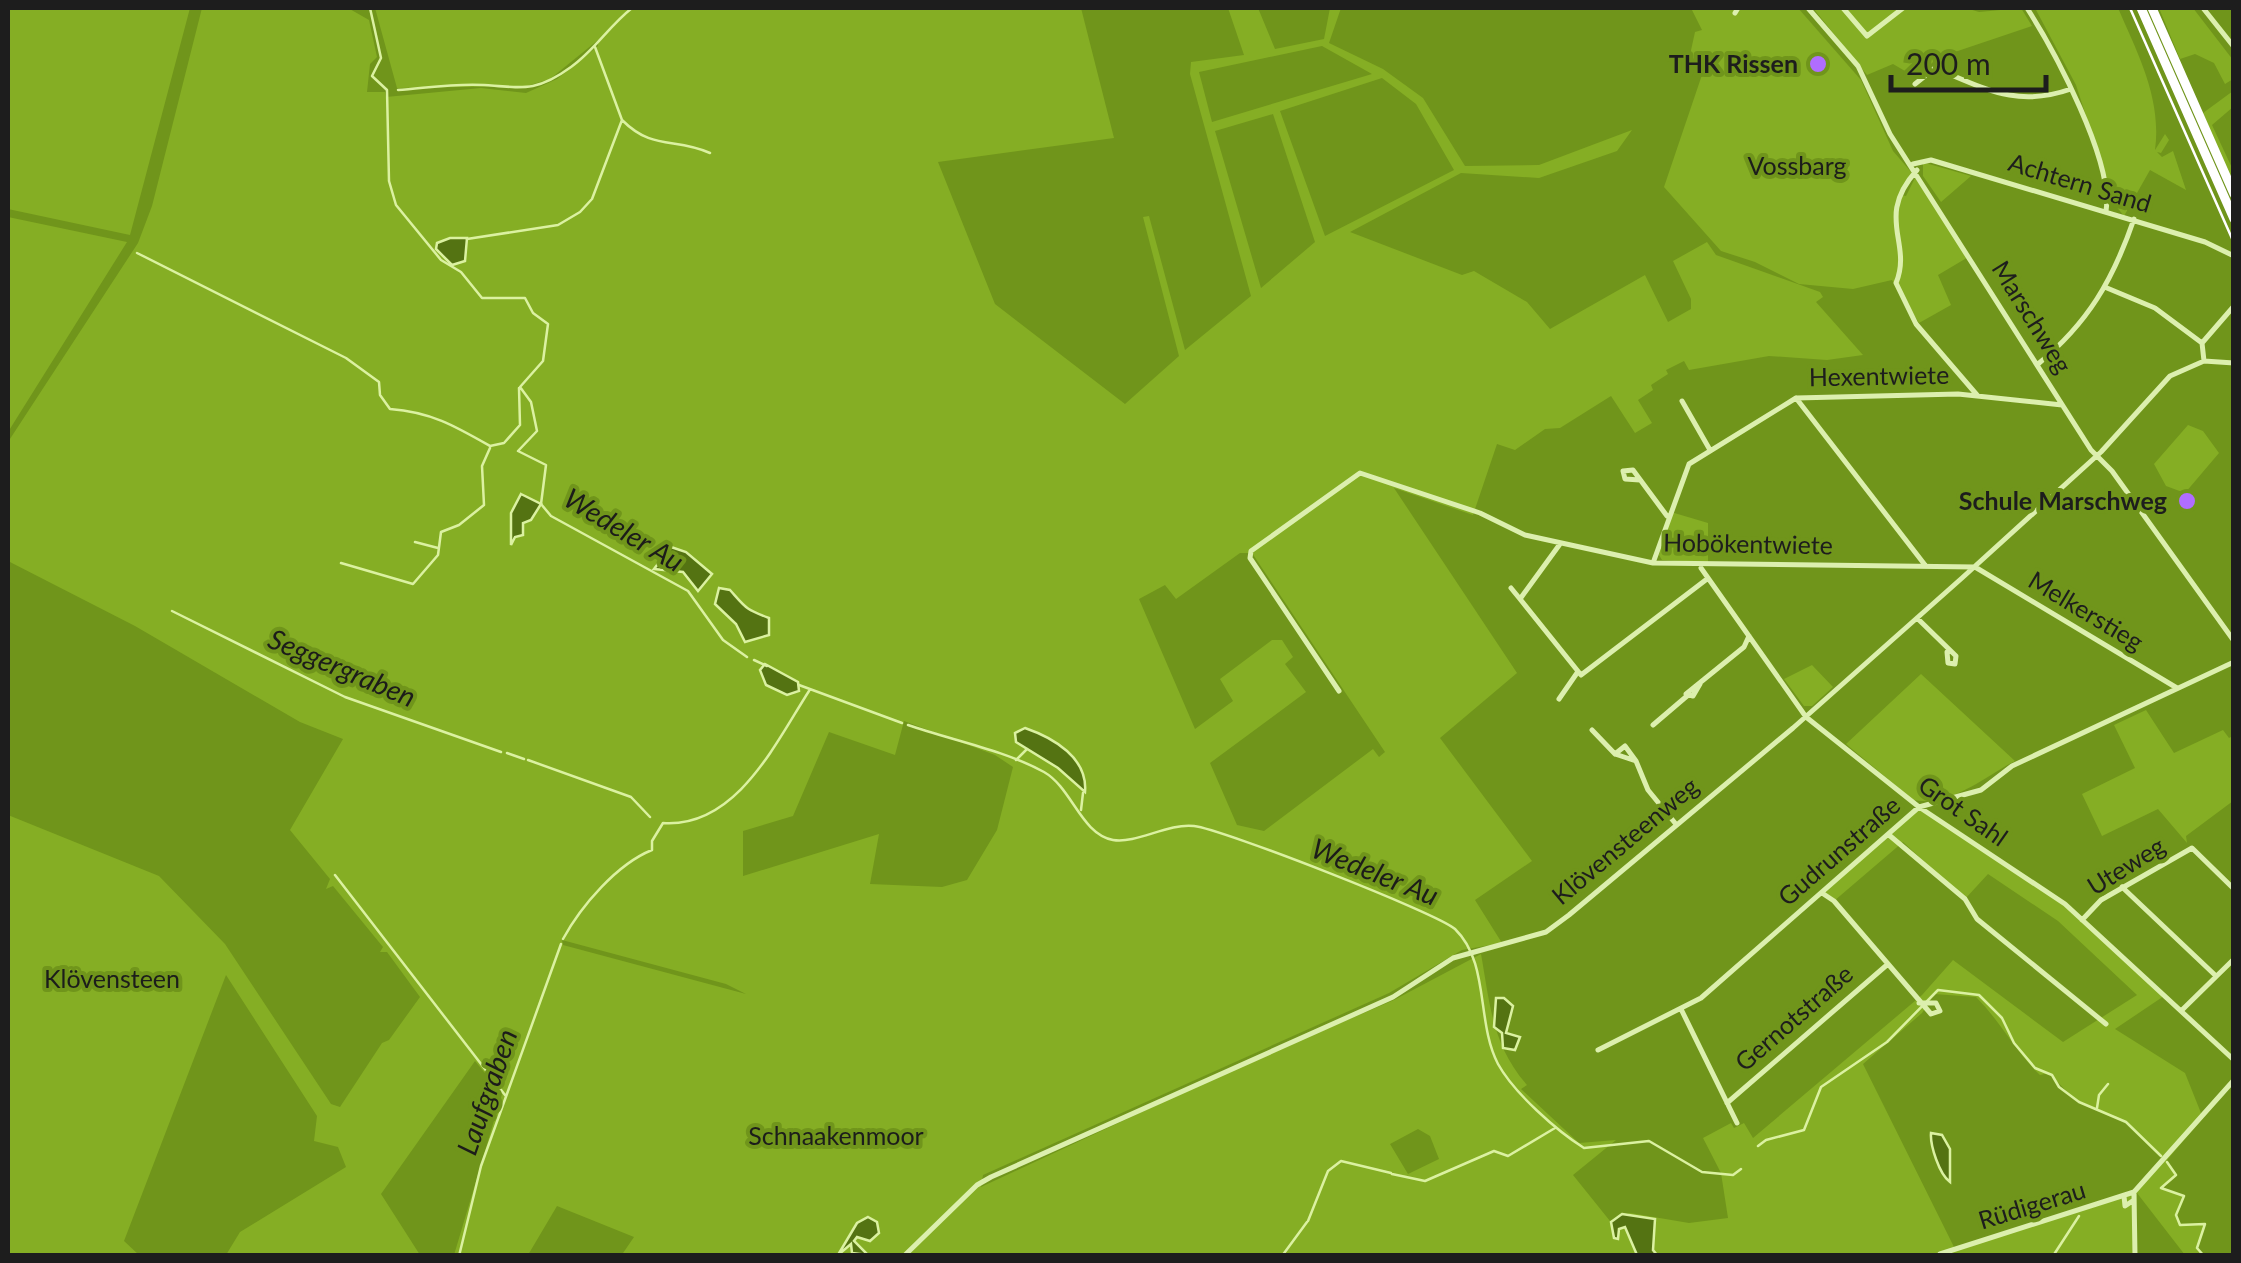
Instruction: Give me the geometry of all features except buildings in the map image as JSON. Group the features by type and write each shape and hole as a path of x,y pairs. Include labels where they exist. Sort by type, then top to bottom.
{"highway":[{"path":"2141,8 2234,219"},
{"path":"2152,8 2234,194"}],"street":[{"name":"Marschweg","path":"1808,8 1858,66 1890,134 1915,167 2062,405 2234,641"},
{"path":"1843,8 1867,36 1903,8"},
{"path":"2027,8 2072,89 2106,189 2106,211"},
{"path":"2203,8 2234,47"},
{"path":"1915,84 1935,68 2020,99 2041,99 2072,89"},
{"name":"Achtern Sand","path":"1915,167 1931,160 2134,219 2226,249 2234,256"},
{"path":"1915,167 1895,212 1894,229 1903,266 1896,283 1916,324 1977,395"},
{"path":"2038,364 2081,325 2108,288 2134,219"},
{"path":"2108,288 2154,308 2202,342"},
{"path":"2234,306 2202,342 2204,361 2234,362"},
{"name":"Klövensteenweg","path":"904,1256 984,1180 1393,996 1466,953 1546,932 1806,717 1918,618 2097,456 2170,376 2204,361"},
{"name":"Hexentwiete","path":"1653,563 1686,468 1796,398 1977,395 2062,405"},
{"path":"1796,398 1925,565"},
{"path":"1682,401 1710,450"},
{"name":"Hobökentwiete","path":"1339,691 1250,558 1251,551 1356,473 1480,513 1525,535 1653,563 1975,567"},
{"path":"1640,480 1667,516"},
{"path":"1520,599 1560,544"},
{"path":"1957,565 1962,578"},
{"name":"Grot Sahl","path":"1700,566 1806,717 1920,807 2082,920 2234,1060"},
{"name":"Melkerstieg","path":"1975,567 2177,688"},
{"path":"1511,588 1578,673 1586,674 1707,579"},
{"path":"1918,618 1947,652"},
{"path":"1654,725 1687,696 1686,690 1700,684 1744,647 1749,636"},
{"path":"1744,647 1756,646"},
{"name":"Gudrunstraße","path":"1598,1050 1681,1009 1717,985 1920,807 1981,790 2012,766 2234,662"},
{"path":"1559,699 1578,673"},
{"path":"1592,730 1615,754 1636,761"},
{"path":"1615,754 1625,746 1648,790 1675,823"},
{"path":"1889,834 1965,899 1976,919 2106,1024"},
{"name":"Uteweg","path":"2082,920 2122,887 2192,848 2234,888"},
{"path":"2122,887 2216,976"},
{"path":"1822,894 1834,901 1920,1004 1932,1015 1939,1013 1938,1005 1920,1004"},
{"path":"2182,1011 2234,959"},
{"name":"Gernotstraße","path":"1727,1103 1888,964"},
{"path":"1681,1009 1737,1122"},
{"path":"2135,1256 2135,1196 2234,1080"},
{"path":"2227,1087 2234,1093"},
{"name":"Rüdigerau","path":"1940,1254 2124,1196 2135,1196"}],"green space":[{"path":"8,8 190,8 130,235 8,209"},
{"path":"202,8 348,8 369,20 377,57 370,64 367,92 385,92 386,97 481,88 526,93 557,79 598,46 598,40 550,79 527,86 397,88 375,8 1081,8 1114,138 938,162 995,304 1125,404 1179,356 1143,217 1149,216 1185,350 1251,296 1190,74 1191,62 1244,55 1228,8 1258,8 1275,49 1324,39 1330,8 1341,8 1329,43 1383,69 1423,98 1465,166 1539,165 1632,130 1617,151 1539,178 1461,173 1350,232 1462,275 1474,271 1527,302 1550,329 1645,275 1668,322 1691,309 1691,299 1673,261 1707,242 1716,255 1820,292 1823,297 1816,302 1863,355 1827,360 1769,356 1689,370 1684,361 1666,370 1668,374 1638,400 1652,423 1635,433 1611,396 1560,428 1545,429 1515,450 1497,444 1473,515 1394,488 1517,673 1440,738 1532,861 1475,900 1502,943 1462,950 1389,993 983,1175 981,1187 1247,1063 1394,1000 1481,954 1494,1023 1506,1055 1527,1085 1521,1089 1579,1143 1616,1140 1573,1175 1610,1221 1630,1213 1689,1223 1728,1218 1721,1173 1703,1138 1731,1123 1734,1128 1744,1123 1753,1138 1922,995 1953,960 2063,1042 2137,995 2058,921 1988,874 1965,899 1903,842 1834,901 1822,893 1919,807 2065,904 2164,996 2115,1029 2185,1073 2203,1118 2167,1160 2176,1175 2161,1187 2184,1196 2176,1215 2180,1225 2205,1224 2197,1247 2204,1255 2185,1255 2137,1193 2135,1256 621,1256 634,1237 557,1206 528,1255 454,1255 502,1094 475,1061 381,1194 420,1255 226,1255 240,1232 346,1167 338,1147 314,1141 317,1116 226,975 124,1241 139,1255 8,1256 8,815 159,876 225,944 331,1104 340,1107 382,1043 389,1040 420,997 387,952 380,952 383,947 333,886 326,889 330,879 290,830 343,739 300,722 135,626 8,561 8,442 138,243 152,206","holes":["1322,46 1372,74 1212,122 1199,72","1382,78 1416,104 1454,170 1325,236 1280,111","1273,114 1315,242 1261,288 1215,131","1240,553 1252,553 1385,752 1379,757 1373,749 1264,831 1237,825 1210,763 1306,692 1285,664 1293,657 1282,640 1272,640 1220,679 1233,701 1195,729 1139,599 1165,585 1176,599","904,721 995,755 1013,767 997,830 967,880 942,887 870,884 879,834 743,876 743,831 793,816 829,732 895,755","562,940 726,984 746,994 563,945","1934,994 1976,997 2040,1075 2049,1073 2073,1098 2126,1122 2164,1160 2134,1190 1955,1249 1863,1064 1922,1013","1418,1129 1430,1136 1439,1159 1408,1174 1390,1144"]},
{"name":"Vossbarg","path":"1691,8 1798,8 1861,80 1893,151 1912,173 1901,195 1906,196 1915,178 1970,256 1938,275 1951,305 1919,323 1892,280 1853,289 1799,284 1755,262 1721,251 1664,187 1705,66 1688,64 1695,32 1702,30"},
{"path":"1813,8 1966,8 1979,12 2021,8 2032,26 1937,58 1917,78 1893,64 1867,75"},
{"path":"2035,8 2118,8 2152,95 2155,150 2165,134 2169,140 2161,153 2157,152 2162,157 2173,151 2186,190 2150,170 2124,216 2115,205 2076,85"},
{"path":"2159,8 2193,8 2233,60 2233,79 2225,84 2214,63 2195,54 2180,59"},
{"path":"2233,91 2233,107 2212,125 2233,170 2233,183 2203,113"},
{"path":"1923,163 1971,176 1941,202 1923,176"},
{"path":"8,217 127,242 8,432"},
{"path":"2188,425 2203,431 2219,453 2185,493 2166,486 2154,464"},
{"path":"1671,512 1708,523 1708,562 1662,560 1659,555"},
{"path":"1812,665 1833,687 1812,706 1804,706 1784,679"},
{"path":"1921,674 2015,761 1954,795 1913,800 1846,744"},
{"path":"2146,710 2174,753 2223,730 2229,738 2233,736 2233,801 2186,836 2187,843 2158,809 2102,836 2082,794 2135,768 2114,725"}],"shaded area":[{"path":"467,238 465,261 452,265 436,249 437,243"},
{"path":"521,494 541,504 531,520 523,523 523,535 515,537 511,545 511,513"},
{"path":"671,547 686,552 712,574 698,591 683,572 654,569"},
{"path":"719,588 730,590 746,607 769,618 769,635 745,642 736,624 715,604"},
{"path":"765,664 798,682 799,691 787,695 766,685 760,670"},
{"path":"1025,728 1047,737 1075,759 1085,792 1058,768 1016,742 1015,733"},
{"path":"1496,998 1504,998 1513,1006 1506,1033 1520,1037 1515,1050 1503,1048 1502,1033 1494,1027"},
{"path":"1931,1133 1942,1135 1950,1149 1950,1182 1936,1159"},
{"path":"1622,1214 1655,1219 1653,1250 1657,1255 1637,1255 1625,1227 1619,1229 1618,1239 1614,1238 1611,1222"},
{"path":"868,1217 877,1222 879,1233 870,1241 857,1237 854,1241 868,1255 852,1253 851,1244 838,1255 857,1223"}],"waterway":[{"name":"Wedeler Au","path":"370,8 381,58 372,76 387,90 389,181 396,205 441,260 461,272 482,298 525,298 533,313 548,324 543,361 520,387 531,402 537,431 518,451 546,465 541,504 551,516 688,591 723,640 747,657"},
{"path":"398,90 539,84 580,60 632,8"},
{"path":"467,239 558,225 580,212 592,199 622,120 595,47"},
{"path":"622,120 654,140 710,153"},
{"path":"137,253 346,358 379,382 380,395 390,409 442,421 490,446 504,443 520,425 519,388"},
{"path":"341,563 413,584 438,555 441,532 459,525 484,505 482,466 490,448"},
{"path":"415,542 438,548"},
{"name":"Seggergraben","path":"172,611 345,697 501,752"},
{"name":"Wedeler Au","path":"754,660 767,666"},
{"name":"Wedeler Au","path":"799,685 902,723"},
{"name":"Laufgraben","path":"563,939 601,887 626,865 652,850 652,841 663,823 689,821 712,812 751,779 809,691"},
{"name":"Wedeler Au","path":"908,725 995,751 1044,772 1102,836 1122,840 1173,827 1194,826 1284,856 1440,920 1455,929 1473,959 1491,1048 1498,1064 1525,1099 1561,1132 1584,1148 1649,1141 1702,1172 1733,1175 1741,1169"},
{"name":"Wedeler Au","path":"1016,760 1027,749"},
{"name":"Seggergraben","path":"507,753 524,759"},
{"name":"Seggergraben","path":"528,760 631,797 650,817"},
{"name":"Wedeler Au","path":"1081,810 1083,793"},
{"path":"335,875 505,1095"},
{"name":"Laufgraben","path":"459,1256 481,1166 561,944"},
{"name":"Wedeler Au","path":"1758,1146 1766,1140 1804,1130 1821,1087 1887,1042 1938,990 1979,995 2002,1018 2014,1043 2035,1068 2052,1075 2059,1087 2079,1102 2126,1122 2161,1156"},
{"path":"2097,1108 2099,1095 2108,1084"},
{"path":"1392,1174 1425,1181 1494,1151 1508,1156 1555,1128"},
{"path":"1308,1221 1328,1171 1341,1161 1391,1173"},
{"name":"Wedeler Au","path":"2167,1162 2176,1175 2161,1188 2184,1196 2176,1215 2180,1225 2205,1224 2197,1248 2204,1256"},
{"name":"Rüdigerau","path":"2053,1256 2079,1216"},
{"path":"1282,1256 1307,1222"}],"tram line":[{"path":"2130,8 2234,243"}],"place":[{"name":"THK Rissen","path":"1818,64"},
{"name":"Schule Marschweg","path":"2187,501"}],"park label":[{"name":"Klövensteen","path":"112,979"},
{"name":"Schnaakenmoor","path":"836,1136"}]}
